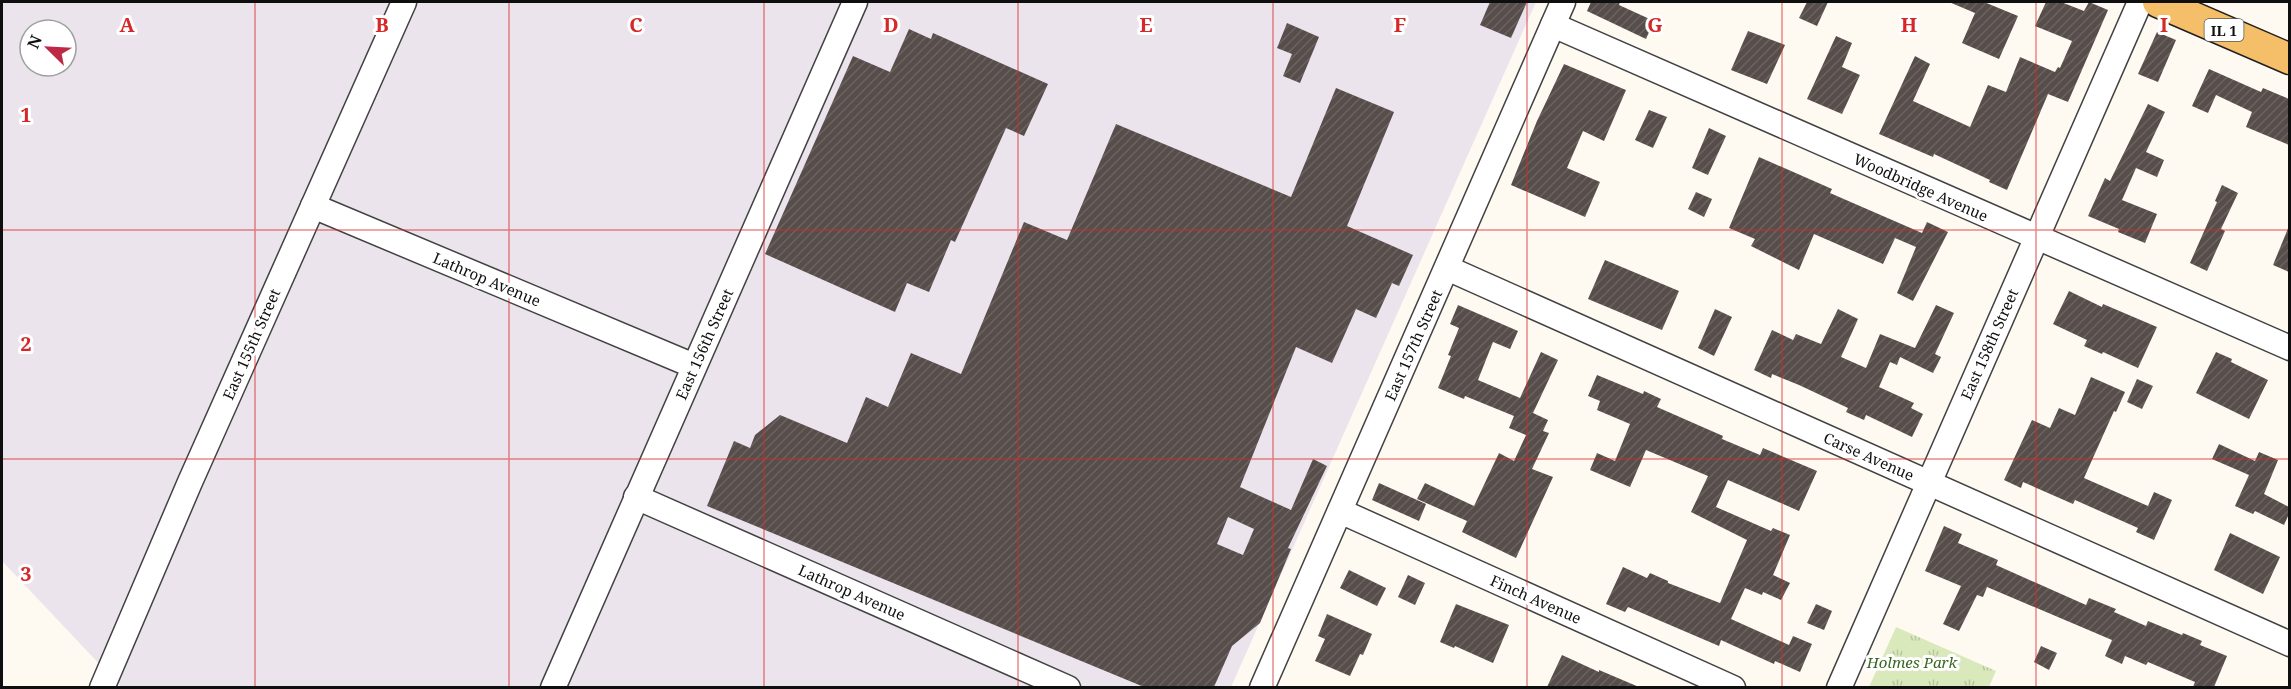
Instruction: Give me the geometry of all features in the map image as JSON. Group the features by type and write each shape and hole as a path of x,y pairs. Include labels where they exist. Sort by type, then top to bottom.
{"main road":[{"name":"IL 1","path":"2158,2 2289,59"}],"street":[{"name":"East 155th Street","path":"102,687 190,482 404,2"},
{"name":"East 156th Street","path":"553,687 855,2"},
{"name":"East 157th Street","path":"1262,687 1563,2"},
{"name":"East 158th Street","path":"1839,687 2140,2"},
{"name":"Woodbridge Avenue","path":"1553,25 2289,348"},
{"name":"Lathrop Avenue","path":"313,206 694,366"},
{"name":"Carse Avenue","path":"1447,268 2289,644"},
{"name":"Lathrop Avenue","path":"636,497 1068,687"},
{"name":"Finch Avenue","path":"1340,511 1733,687"}],"shaded area":[{"path":"2,2 1536,2 1231,687 121,687 2,561"}],"green space":[{"name":"Holmes Park","path":"1896,627 1996,671 1989,687 1869,687"}],"building":[{"path":"1490,2 1527,2 1511,38 1480,25"},
{"path":"1591,2 1620,2 1619,5 1654,21 1646,39 1587,11"},
{"path":"1807,2 1828,2 1817,26 1799,18"},
{"path":"1949,2 1984,2 2018,16 1999,59 1962,43 1975,13"},
{"path":"2046,2 2061,2 2084,11 2089,2 2108,10 2068,102 2048,94 2007,190 1934,154 1933,157 1879,134 1915,56 1930,64 1913,101 1970,127 1988,85 2006,92 2020,57 2055,72 2058,67 2060,68 2072,41 2035,26"},
{"path":"1287,23 1319,37 1300,83 1283,76 1292,54 1277,48"},
{"path":"909,29 931,39 933,33 1048,84 1024,136 1006,128 955,242 951,240 929,292 907,283 895,312 765,254 853,56 890,72"},
{"path":"1748,31 1785,45 1767,84 1731,70"},
{"path":"2157,32 2176,40 2158,82 2138,74"},
{"path":"1836,36 1852,43 1842,67 1860,75 1842,114 1807,99"},
{"path":"1564,64 1626,90 1604,141 1583,131 1567,168 1600,182 1585,217 1511,185 1537,121"},
{"path":"2209,69 2261,92 2263,88 2289,99 2289,145 2246,127 2252,112 2216,95 2208,113 2192,106"},
{"path":"1336,88 1394,112 1347,226 1413,255 1399,286 1392,283 1376,318 1356,309 1332,363 1296,347 1240,487 1291,510 1313,459 1327,466 1288,548 1291,549 1260,623 1232,646 1214,687 1144,687 707,506 734,441 750,448 755,435 780,415 847,443 866,397 888,407 911,353 961,374 1024,222 1067,240 1116,124 1291,197","holes":["1228,517 1254,529 1243,555 1217,544"]},
{"path":"2148,104 2165,112 2146,152 2164,160 2157,177 2136,168 2122,200 2157,214 2145,243 2088,216 2105,178 2110,181"},
{"path":"1649,110 1667,117 1653,148 1635,140"},
{"path":"1709,128 1726,136 1708,175 1692,168"},
{"path":"1759,157 1832,189 1830,193 1922,233 1927,222 1948,232 1913,301 1897,293 1916,247 1895,238 1883,264 1814,234 1799,270 1751,246 1755,239 1729,228"},
{"path":"2222,185 2238,193 2221,229 2225,231 2207,271 2190,263 2217,202 2215,201"},
{"path":"1696,192 1712,199 1704,217 1688,209"},
{"path":"2289,226 2289,272 2273,265"},
{"path":"1605,260 1679,291 1662,330 1588,299"},
{"path":"2069,291 2102,307 2103,304 2157,327 2138,368 2084,346 2087,340 2053,324"},
{"path":"1458,305 1518,331 1510,349 1493,342 1478,380 1520,398 1541,352 1558,360 1533,413 1548,420 1543,431 1549,433 1532,469 1553,477 1516,558 1462,532 1467,521 1417,499 1425,483 1474,506 1499,453 1514,461 1526,435 1509,428 1514,416 1465,396 1464,399 1438,388 1459,328 1450,324"},
{"path":"1936,305 1954,313 1935,354 1941,357 1933,373 1900,357 1897,365 1890,362 1879,387 1914,403 1911,408 1923,414 1912,437 1866,415 1864,420 1846,412 1848,408 1799,385 1772,374 1771,378 1754,370 1772,330 1793,340 1796,334 1821,344 1838,309 1858,319 1841,357 1866,368 1880,334 1915,348"},
{"path":"1715,309 1732,317 1714,356 1698,348"},
{"path":"2216,352 2268,380 2249,419 2196,393"},
{"path":"1597,375 1661,399 1657,407 1723,436 1722,439 1760,455 1763,448 1817,471 1799,511 1728,480 1716,507 1771,531 1773,528 1790,535 1773,575 1790,583 1781,600 1763,592 1762,595 1745,588 1731,619 1789,645 1793,636 1812,644 1800,672 1775,661 1774,664 1721,640 1719,646 1628,607 1625,612 1606,604 1623,567 1647,578 1650,573 1668,583 1720,603 1747,540 1691,512 1708,476 1646,450 1630,487 1590,470 1597,453 1615,461 1630,424 1597,410 1600,401 1588,396"},
{"path":"2091,377 2125,392 2084,478 2148,506 2154,492 2172,500 2154,540 2136,532 2138,528 2075,500 2073,504 2023,482 2021,488 2004,480 2032,420 2050,428 2059,408 2075,415"},
{"path":"2137,379 2153,386 2142,409 2127,402"},
{"path":"2219,444 2255,461 2259,452 2278,460 2264,494 2289,507 2289,514 2284,525 2255,511 2253,514 2235,506 2249,475 2212,459"},
{"path":"1379,483 1426,504 1419,521 1372,500"},
{"path":"1944,526 1962,534 1958,543 1998,560 1996,565 2086,605 2089,598 2116,609 2114,612 2146,626 2148,621 2202,641 2200,645 2227,656 2214,687 2193,687 2195,682 2148,662 2146,665 2125,656 2122,664 2105,656 2112,640 1987,587 1983,597 1977,595 1959,631 1943,624 1961,586 1925,571"},
{"path":"2230,533 2280,557 2263,594 2214,570"},
{"path":"1349,570 1386,588 1377,606 1340,588"},
{"path":"1408,575 1425,583 1415,605 1398,597"},
{"path":"1456,604 1509,625 1493,663 1455,646 1454,648 1440,642"},
{"path":"1816,604 1832,611 1824,630 1807,623"},
{"path":"1327,614 1372,634 1350,676 1315,661 1325,639 1318,636"},
{"path":"2041,646 2057,653 2049,670 2034,662"},
{"path":"1562,655 1599,672 1599,670 1639,687 1547,687"}]}
